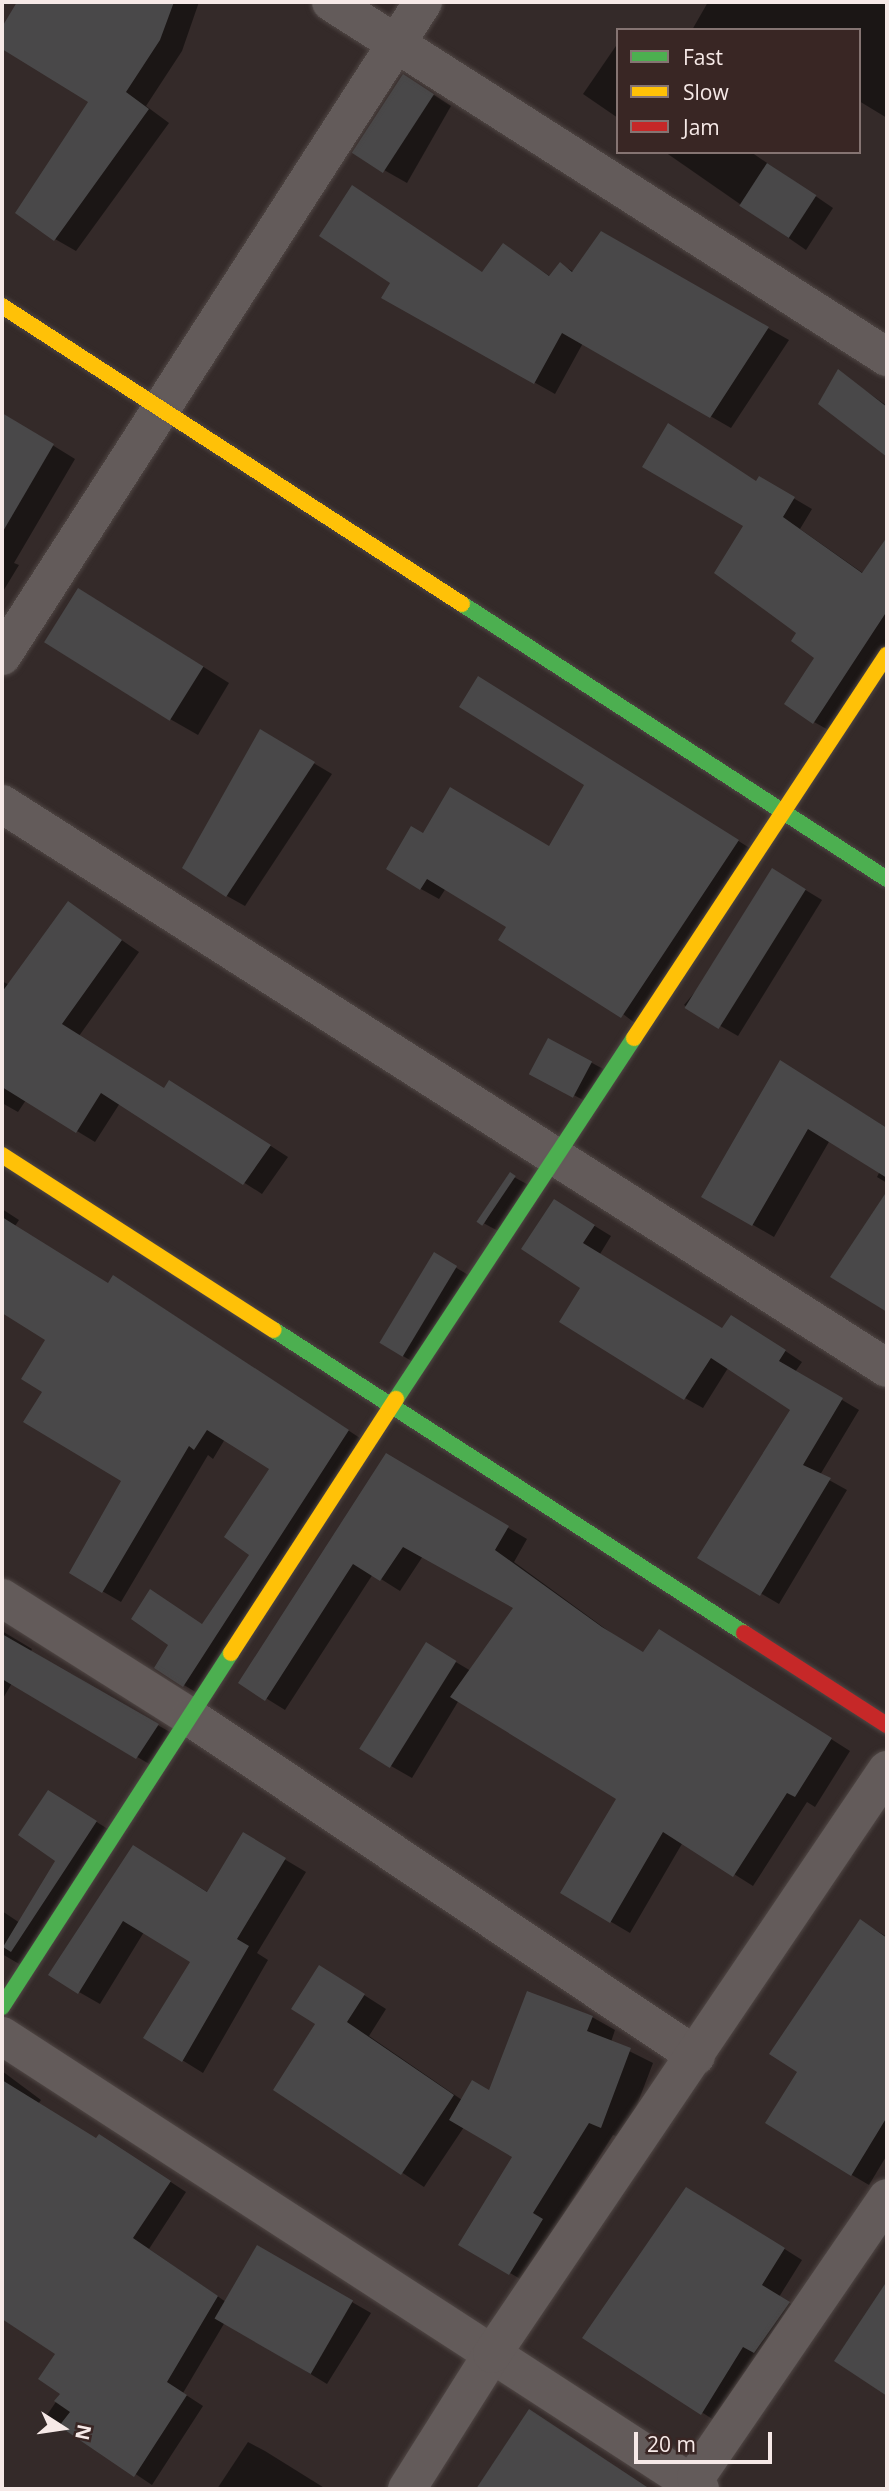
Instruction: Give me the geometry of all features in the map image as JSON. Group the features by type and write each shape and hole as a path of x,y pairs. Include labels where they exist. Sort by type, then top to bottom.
{"street":[{"path":"331,2 398,41 887,358"},
{"path":"2,656 423,2"},
{"path":"2,306 887,879"},
{"path":"2,2007 391,1406 786,813 887,655"},
{"path":"2,804 887,1368"},
{"path":"2,1155 887,1725"},
{"path":"2,1598 190,1717 696,2056"},
{"path":"407,2489 492,2354 887,1770"},
{"path":"2,2036 492,2354 703,2485 887,2198"}],"building":[{"path":"17,2 174,2 160,40 126,92 149,109 54,241 15,213 88,102 2,49 2,27"},
{"path":"403,74 434,94 383,173 352,153"},
{"path":"767,163 816,195 789,238 739,206"},
{"path":"352,185 482,272 503,243 549,276 560,262 572,272 601,231 769,327 710,418 562,333 534,384 381,298 390,283 319,236"},
{"path":"838,369 887,407 887,457 818,404"},
{"path":"2,413 54,444 2,533"},
{"path":"668,423 756,481 759,476 795,497 783,517 862,573 887,537 887,611 813,724 784,704 814,658 791,641 796,633 714,573 743,526 642,467"},
{"path":"78,588 204,666 170,721 44,642"},
{"path":"478,676 739,840 621,1018 498,940 506,927 427,879 420,890 386,869 411,826 423,833 450,787 549,846 584,785 459,707"},
{"path":"260,729 315,762 226,897 182,868"},
{"path":"772,868 806,889 718,1029 685,1008"},
{"path":"68,901 122,940 62,1024 164,1088 169,1080 271,1145 243,1185 101,1093 76,1133 2,1087 2,992"},
{"path":"548,1038 592,1061 573,1098 529,1074"},
{"path":"780,1060 887,1128 887,1178 808,1129 752,1226 701,1197"},
{"path":"510,1172 516,1176 482,1226 476,1222"},
{"path":"887,1191 887,1312 830,1277"},
{"path":"554,1199 595,1225 583,1243 722,1328 731,1315 786,1350 779,1361 843,1398 803,1465 831,1478 760,1596 697,1558 790,1410 711,1358 684,1400 559,1322 580,1288 521,1249"},
{"path":"2,1217 108,1283 113,1275 349,1430 183,1687 154,1668 168,1645 131,1619 150,1589 202,1624 249,1555 224,1537 269,1469 207,1430 194,1450 189,1446 102,1593 69,1573 121,1481 23,1422 42,1392 21,1379 45,1340 2,1313"},
{"path":"434,1252 457,1266 403,1357 379,1343"},
{"path":"386,1453 509,1526 495,1550 602,1627 643,1652 659,1629 832,1738 795,1797 787,1793 733,1877 663,1832 610,1923 560,1893 616,1799 450,1697 513,1608 403,1547 380,1581 353,1564 265,1701 238,1683"},
{"path":"2,1634 159,1724 136,1759 2,1679"},
{"path":"426,1642 457,1661 390,1768 359,1749"},
{"path":"48,1790 97,1821 11,1952 3,1947 55,1861 18,1835"},
{"path":"243,1832 286,1858 237,1939 249,1946 182,2062 143,2038 190,1962 123,1921 78,1994 48,1975 133,1845 207,1892"},
{"path":"860,1919 887,1938 887,2117 851,2176 765,2123 797,2072 769,2054"},
{"path":"319,1965 365,1994 347,2022 454,2095 401,2175 273,2090 315,2024 291,2009"},
{"path":"527,1991 593,2016 587,2031 631,2048 601,2128 589,2123 533,2213 543,2219 509,2275 458,2245 512,2157 449,2120 472,2080 489,2090"},
{"path":"2,2080 96,2138 99,2134 171,2181 133,2238 218,2296 167,2382 187,2395 134,2477 59,2426 70,2412 54,2401 60,2394 38,2379 55,2354 2,2319"},
{"path":"686,2187 785,2248 762,2285 790,2302 754,2353 743,2347 701,2415 582,2338"},
{"path":"257,2245 353,2300 311,2374 214,2319"},
{"path":"887,2281 887,2396 834,2361"},
{"path":"529,2409 650,2489 476,2489"}],"traffic: fast":[{"path":"462,604 887,879"},
{"path":"396,1399 634,1038"},
{"path":"274,1330 744,1633"},
{"path":"2,2007 231,1653"}],"traffic: slow":[{"path":"2,306 462,604"},
{"path":"634,1038 887,655"},
{"path":"2,1155 274,1330"},
{"path":"231,1653 396,1399"}],"traffic: jam":[{"path":"744,1633 887,1725"}]}
